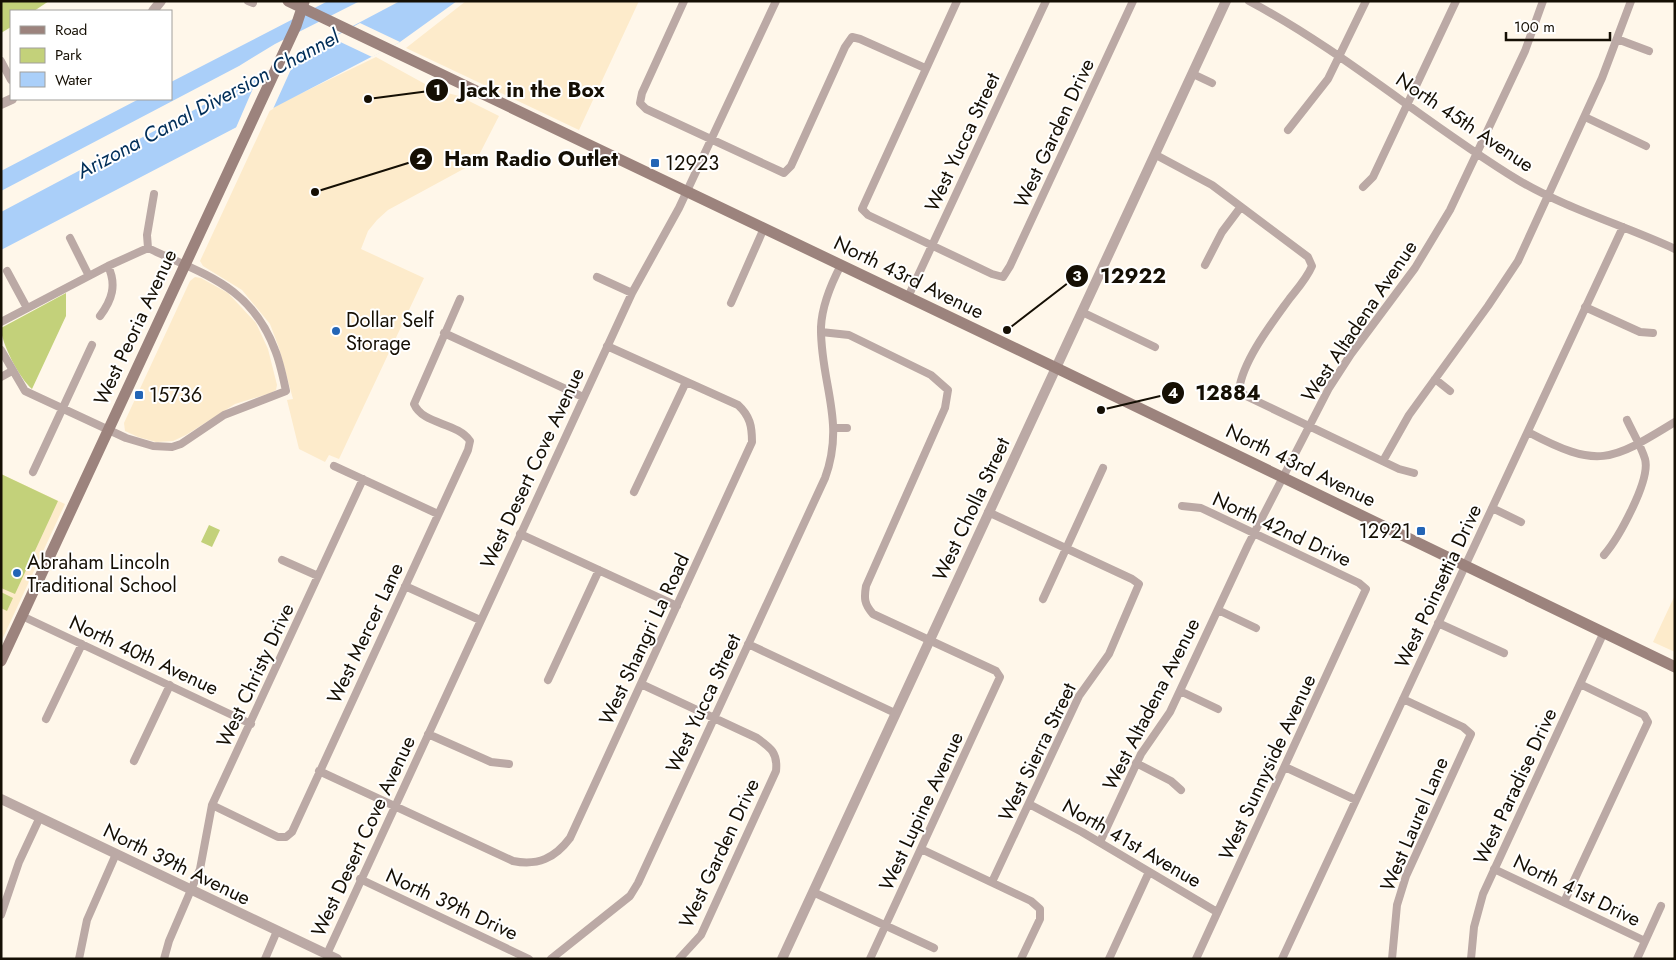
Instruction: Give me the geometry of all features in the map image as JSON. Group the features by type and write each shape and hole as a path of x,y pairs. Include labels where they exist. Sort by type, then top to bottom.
{"main road":[{"name":"North 43rd Avenue","path":"288,1 306,4 318,15 388,49 1465,564 1675,667"},
{"name":"West Peoria Avenue","path":"1,662 306,4"}],"street":[{"path":"684,1 642,93 640,103 646,109 784,172 791,166 845,47 852,37 925,68"},
{"name":"West Desert Cove Avenue","path":"327,954 607,346 632,293 687,191 776,1"},
{"path":"932,245 868,215 862,209 957,1"},
{"name":"West Yucca Street","path":"908,297 1046,1"},
{"name":"West Garden Drive","path":"932,245 992,274 1003,277 1010,266 1133,1"},
{"name":"West Cholla Street","path":"782,959 1226,1"},
{"name":"North 45th Avenue","path":"1249,1 1287,21 1519,180 1548,195 1675,249"},
{"path":"1288,130 1328,79 1366,1"},
{"path":"1363,187 1373,177 1456,1"},
{"name":"West Altadena Avenue","path":"1100,842 1136,763 1170,712 1253,533 1341,368 1429,247 1460,190 1525,51 1543,1"},
{"path":"1383,461 1409,415 1488,306 1518,261 1585,117 1631,1"},
{"path":"1617,39 1650,50"},
{"path":"1,61 10,78"},
{"path":"1193,74 1212,83"},
{"path":"1585,117 1646,146"},
{"path":"1156,155 1206,181 1308,257 1312,266 1255,352 1240,378 1239,390 1309,426 1383,461 1414,473"},
{"path":"148,248 146,235 154,194"},
{"path":"1205,265 1222,232 1240,208"},
{"name":"West Poinsettia Drive","path":"1282,959 1623,227"},
{"path":"731,303 764,228"},
{"path":"70,238 90,276"},
{"path":"1,322 108,266 148,248 227,285 246,302 262,321 276,351 286,390 224,415 191,439 172,447 146,445 108,430 25,391 1,350"},
{"name":"West Yucca Street","path":"551,959 560,954 633,891 825,478 834,450 834,428 821,332 828,295 841,265"},
{"path":"100,316 109,304 113,293 114,282 108,266"},
{"path":"7,271 28,308"},
{"path":"597,277 632,293"},
{"path":"460,298 444,333 583,397"},
{"path":"1585,307 1640,332 1652,333"},
{"path":"1082,312 1155,348"},
{"path":"821,332 849,335 931,375 948,390 945,408 866,586 864,600 873,614 929,640"},
{"name":"West Mercer Lane","path":"212,805 278,837 286,837 292,832 468,450 470,441 462,433 416,410 414,399 444,333"},
{"path":"33,472 92,345"},
{"path":"607,346 686,382 634,492"},
{"path":"1,377 12,371"},
{"path":"1435,379 1450,391"},
{"name":"West Shangri La Road","path":"394,806 504,858 525,864 545,860 562,849 570,838 752,442 751,422 747,413 738,405 686,382"},
{"path":"1604,555 1614,544 1644,480 1645,460 1627,420"},
{"path":"1528,432 1570,452 1584,456 1608,456 1638,445 1675,422"},
{"path":"834,428 847,428"},
{"path":"334,466 438,514"},
{"path":"1043,599 1103,468"},
{"name":"West Christy Drive","path":"192,890 200,869 212,805 363,479"},
{"name":"North 42nd Drive","path":"1182,506 1201,508 1358,583 1366,589"},
{"path":"1492,508 1521,522"},
{"path":"988,512 1066,548"},
{"path":"520,534 677,606"},
{"name":"West Sierra Street","path":"992,882 1079,696 1109,654 1139,584 1066,548"},
{"path":"282,560 318,576"},
{"path":"548,680 599,570"},
{"path":"405,586 480,620"},
{"name":"West Sunnyside Avenue","path":"1196,959 1366,589"},
{"path":"1218,610 1256,628"},
{"name":"North 40th Avenue","path":"22,616 251,724"},
{"path":"1438,623 1504,653"},
{"name":"West Paradise Drive","path":"1471,959 1478,909 1494,868 1604,632"},
{"name":"West Lupine Avenue","path":"870,959 1000,677 996,671 929,640"},
{"path":"46,720 82,644"},
{"path":"748,644 895,713"},
{"path":"641,684 714,718"},
{"path":"1564,902 1648,719 1644,715 1580,684"},
{"path":"134,761 170,685"},
{"path":"1180,691 1218,709"},
{"name":"West Laurel Lane","path":"1392,959 1397,905 1406,876 1471,734 1463,727 1403,699"},
{"name":"West Garden Drive","path":"679,959 701,935 776,771 777,756 771,748 757,738 714,718"},
{"path":"428,734 491,762 509,764"},
{"path":"1136,763 1171,781 1181,790"},
{"path":"1285,767 1356,800"},
{"path":"319,771 394,806"},
{"name":"North 39th Avenue","path":"1,799 337,959"},
{"name":"North 41st Avenue","path":"1029,804 1100,842 1217,912"},
{"path":"1,915 19,862 40,818"},
{"path":"921,849 1032,902 1040,909 1040,919 1021,959"},
{"path":"79,959 89,914 116,854"},
{"name":"North 41st Drive","path":"1494,868 1645,941"},
{"path":"1109,959 1149,872"},
{"name":"North 39th Drive","path":"360,879 529,959"},
{"path":"164,959 169,940 192,890"},
{"path":"812,892 934,948"},
{"path":"1637,959 1661,906"},
{"name":"West Desert Cove Avenue","path":"265,959 278,931"}],"shaded area":[{"path":"466,1 639,1 579,130 406,48"},
{"path":"376,57 436,90 459,96 499,116 479,155 469,166 388,210 368,231 361,249 424,278 339,459 329,455 325,462 299,449 287,400 293,399 279,348 270,324 242,290 203,266 200,261 271,108"},
{"path":"195,277 201,278 228,293 256,323 268,349 277,385 276,390 235,404 186,435 173,441 156,442 138,437 125,431 124,423 190,281"},
{"name":"Abraham Lincoln Traditional School","path":"1,474 65,504 1,642"},
{"path":"1675,595 1675,652 1653,642"}],"green space":[{"path":"1,1 49,1 36,10 10,10 10,28 1,33"},
{"path":"66,293 66,316 32,389 12,360 4,342 1,328"},
{"name":"Abraham Lincoln Traditional School","path":"1,474 58,501 15,594 1,588"},
{"path":"209,525 220,530 212,547 201,542"},
{"path":"1,592 13,598 7,611 1,608"}],"water":[{"path":"328,1 360,1 275,44 239,66 1,191 1,171 137,100 172,100 172,81"},
{"name":"Arizona Canal Diversion Channel","path":"400,1 457,1 400,42 1,250 1,212"}],"pier":[{"path":"360,23 400,42 372,57 332,38"},
{"path":"297,56 273,109 235,130 258,77"}],"place":[{"name":"Jack in the Box","path":"368,99"},
{"name":"12923","path":"655,163"},
{"name":"Ham Radio Outlet","path":"315,192"},
{"name":"12922","path":"1007,330"},
{"name":"Dollar Self Storage","path":"336,331"},
{"name":"15736","path":"139,395"},
{"name":"12884","path":"1101,410"},
{"name":"12921","path":"1421,531"},
{"name":"Abraham Lincoln Traditional School","path":"17,573"}]}
